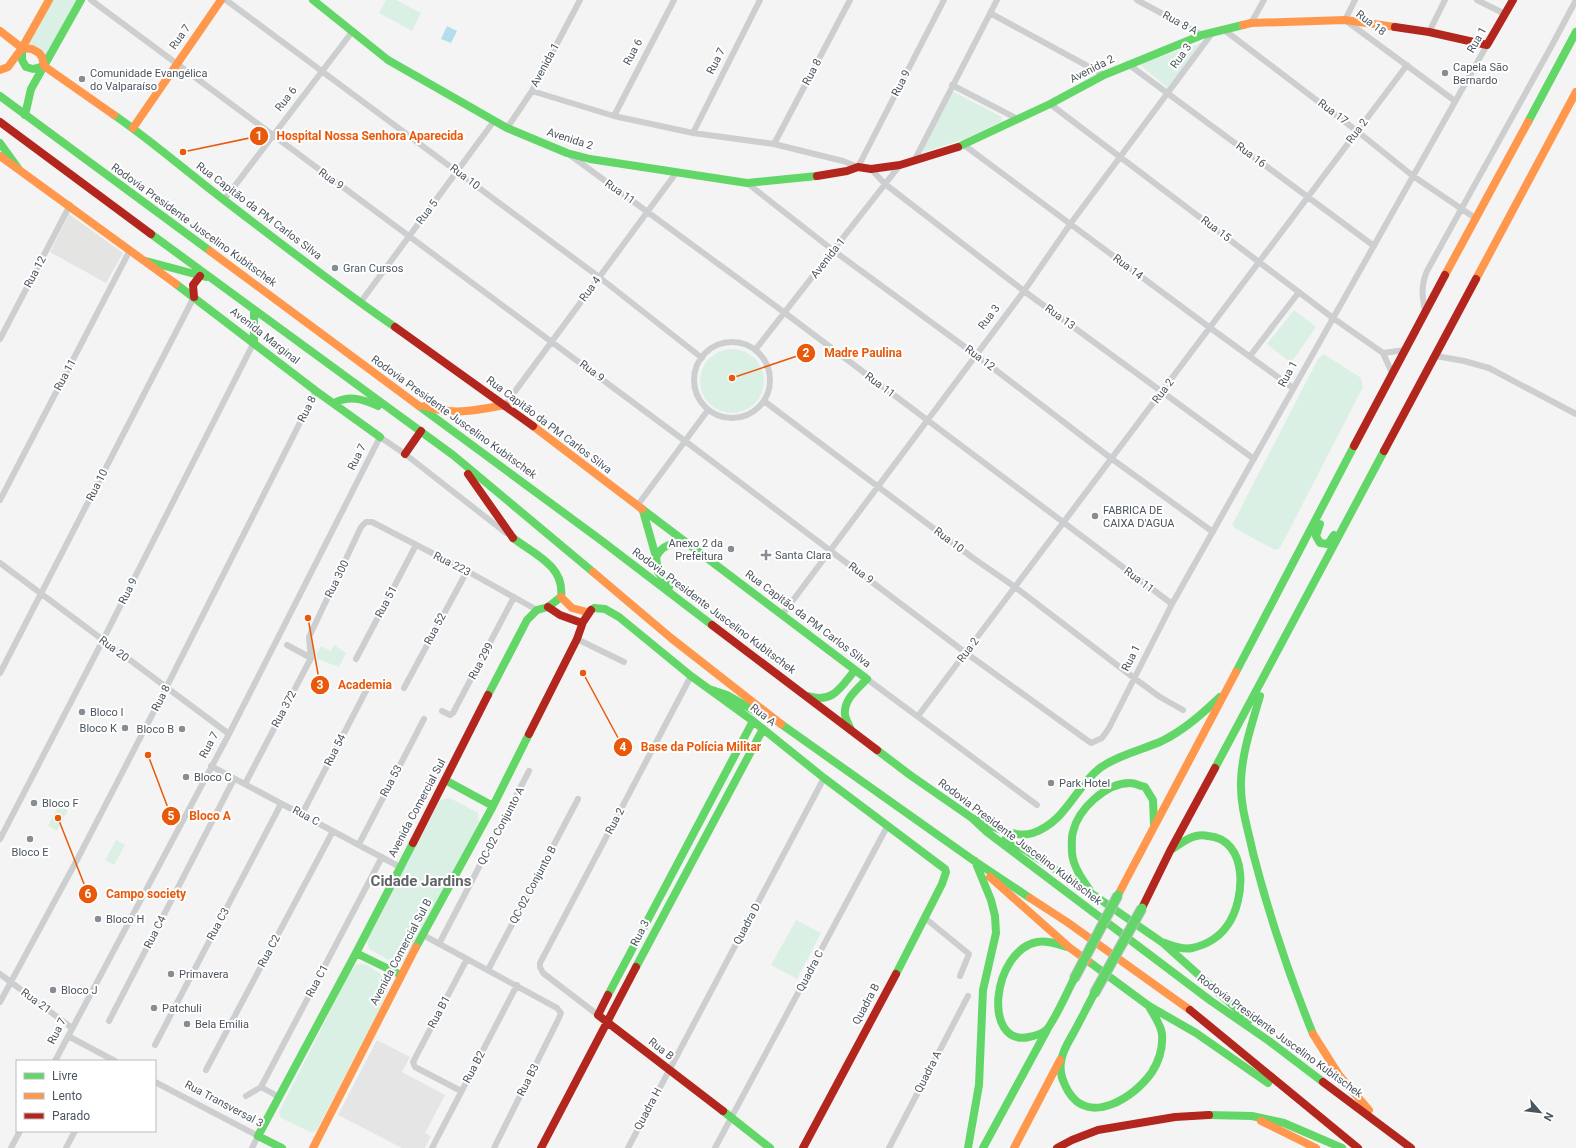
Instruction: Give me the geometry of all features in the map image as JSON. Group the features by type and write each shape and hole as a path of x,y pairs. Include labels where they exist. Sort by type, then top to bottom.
{"main road":[{"path":"0,70 8,67 22,48 49,0"},
{"path":"25,115 31,89 81,0"},
{"name":"Rua 7","path":"133,128 221,0"},
{"name":"Avenida 2","path":"313,0 388,60 507,128 567,153 590,159 747,183 787,180 847,171 858,167 871,169 900,165 964,145 1050,104 1128,64 1202,35 1223,29 1251,23 1345,20"},
{"path":"1505,14 1513,0"},
{"name":"Rua 1","path":"1487,45 1505,14"},
{"name":"Rua 18","path":"1345,20 1429,32 1487,45"},
{"name":"Rua Capitão da PM Carlos Silva","path":"0,31 22,48 32,49 39,53 42,57 44,66 133,128 224,200 360,303 505,405 686,544 867,679"},
{"path":"983,1148 1153,830 1342,471 1392,372 1576,32"},
{"path":"22,48 21,58 23,64 28,68 38,69 44,66"},
{"path":"1014,1148 1094,994 1142,908 1170,850 1270,667 1576,92"},
{"name":"Rodovia Presidente Juscelino Kubitschek","path":"0,96 602,541 910,775 973,819 987,832 1211,1001 1269,1041 1411,1148"},
{"path":"0,122 205,276 453,455 671,638 792,732 974,860 1067,922 1185,1006 1358,1148"},
{"path":"0,143 18,168"},
{"name":"Avenida Marginal","path":"1,160 18,168 70,205 254,342 263,351 316,391 380,437"},
{"path":"146,261 205,276"},
{"path":"194,297 193,286 196,279 205,276"},
{"path":"254,310 254,342"},
{"path":"334,403 342,398 365,400 394,412"},
{"path":"408,398 432,410 446,413 505,405"},
{"path":"405,454 421,431"},
{"path":"453,455 480,489 513,538 553,567 557,572 562,586 561,597 565,603 573,608 587,612 577,639"},
{"path":"1342,471 1343,477 1340,485 1317,530 1316,536 1318,541 1322,544 1328,544 1331,542 1355,494 1369,479"},
{"path":"640,508 656,558 658,572 681,602"},
{"path":"656,558 659,550 667,545 686,544"},
{"path":"537,610 548,607 561,597"},
{"path":"548,607 560,615 582,623"},
{"name":"Rua A","path":"587,612 594,608 612,612 691,676 753,721 824,778 945,869"},
{"name":"Avenida Comercial Sul","path":"258,1136 356,954 527,620 537,610"},
{"name":"Avenida Comercial Sul B","path":"313,1148 401,975 493,806 577,639"},
{"path":"1270,667 1244,750 1241,782 1242,803 1264,896 1298,998 1315,1039 1339,1075 1383,1126"},
{"path":"806,696 820,699 828,698 855,670"},
{"path":"851,730 846,714 847,706 851,697 867,679"},
{"path":"709,689 727,695 792,732"},
{"path":"973,819 1018,834 1032,833 1047,827 1067,809 1082,786 1101,767 1161,741 1178,731 1194,721 1227,689"},
{"name":"Rua 3","path":"598,1015 753,721"},
{"name":"Rua 3","path":"541,1148 682,878 763,729"},
{"path":"446,780 493,806"},
{"path":"1093,894 1078,871 1071,847 1072,831 1076,821 1092,799 1106,789 1123,783 1130,782 1142,785 1152,795 1154,800 1156,815 1153,830"},
{"path":"973,819 1093,894 1162,943 1255,1026 1269,1041"},
{"path":"1162,943 1184,948 1192,948 1213,940 1224,930 1233,917 1240,900 1241,891 1241,874 1237,856 1231,846 1223,840 1210,835 1199,835 1187,839 1170,850"},
{"path":"974,860 992,879 1070,948 1148,1006 1196,1033 1269,1083 1287,1090"},
{"path":"968,1148 974,1124 979,1084 980,1030 983,989 994,948 996,925 988,888 974,860"},
{"name":"Quadra B","path":"802,1148 926,918 946,875 945,869"},
{"path":"672,873 682,878"},
{"path":"1047,1030 1027,1038 1019,1037 1006,1031 1000,1016 997,998 999,985 1006,968 1011,961 1022,949 1029,945 1045,941 1070,948"},
{"path":"356,954 401,975"},
{"path":"1061,1057 1062,1080 1065,1088 1070,1096 1078,1102 1086,1106 1100,1107 1107,1106 1124,1098 1144,1083 1149,1077 1160,1053 1162,1035 1160,1026 1148,1006"},
{"name":"Rua B","path":"598,1015 732,1117 770,1148"},
{"path":"1057,1148 1072,1140 1098,1130 1175,1117 1215,1115 1252,1116 1284,1122 1342,1148"},
{"path":"1252,1116 1316,1148"},
{"name":"Rua Transversal 3","path":"258,1136 282,1148"}],"street":[{"name":"Rua 9","path":"92,0 831,550 966,653 1092,743"},
{"name":"Rua 10","path":"226,0 599,277 702,358"},
{"name":"Avenida 1","path":"507,128 532,91 580,0"},
{"name":"Rua 6","path":"614,116 674,0"},
{"name":"Rua 7","path":"693,133 760,0"},
{"name":"Rua 8","path":"774,144 850,0"},
{"name":"Rua 9","path":"858,167 944,0"},
{"path":"914,161 997,0"},
{"name":"Rua 8 A","path":"1137,0 1202,35"},
{"path":"1251,23 1264,0"},
{"path":"1345,20 1355,0"},
{"path":"1429,32 1445,0"},
{"path":"1478,0 1505,14"},
{"path":"1425,312 1422,294 1424,278 1576,0"},
{"path":"990,14 1104,75"},
{"name":"Rua 18","path":"1345,20 1455,101"},
{"name":"Rua 17","path":"1223,29 1357,131 1413,176 1475,218"},
{"name":"Rua 6","path":"224,200 352,32"},
{"name":"Rua 3","path":"782,615 928,420 1024,290 1071,223 1213,32"},
{"name":"Rua 1","path":"1092,743 1102,738 1105,734 1172,604 1487,45"},
{"name":"Rua 16","path":"1128,64 1374,246"},
{"name":"Rua 2","path":"918,716 1162,392 1258,260 1407,65"},
{"path":"952,85 1018,119"},
{"name":"Avenida 2","path":"532,91 614,116 693,133 774,144 843,161 858,167"},
{"name":"Rua 15","path":"1050,104 1333,318 1383,353"},
{"name":"Rua 5","path":"360,303 458,172 494,121"},
{"name":"Rua 14","path":"964,145 1071,223 1209,328 1294,388"},
{"name":"Rua 11","path":"567,153 785,313 928,420 1063,524 1172,604"},
{"name":"Avenida 1","path":"755,350 900,165"},
{"name":"Rua 13","path":"871,169 885,184 1024,290 1254,459"},
{"name":"Rua 4","path":"505,405 676,173"},
{"name":"Rua 12","path":"747,183 834,251 976,354 1112,459 1213,532"},
{"name":"Rua 12","path":"0,339 70,205"},
{"name":"Rua 11","path":"0,500 130,250"},
{"path":"1250,356 1299,292"},
{"name":"Rua 10","path":"0,673 194,297"},
{"name":"Rua 9","path":"0,839 254,342"},
{"path":"733,342 744,344 755,350 765,363 770,379 768,391 764,401 755,410 744,416 732,418 719,416 708,410 700,402 694,380 696,368 702,358 710,349 721,344 733,342"},
{"path":"1392,372 1383,353 1405,350"},
{"path":"1436,356 1464,361 1489,368 1576,414"},
{"name":"Rua 8","path":"0,1002 78,858 166,688 316,391"},
{"name":"Rua 10","path":"764,401 973,558 1015,587 1134,678 1160,697 1183,710"},
{"path":"640,508 685,441 708,410"},
{"name":"Rua 7","path":"56,1060 229,734 380,437"},
{"name":"Avenida Marginal","path":"380,437 405,454 513,538"},
{"name":"Rua 223","path":"366,522 372,522 514,596 537,610"},
{"name":"Rua 300","path":"311,658 309,637 361,527 366,522"},
{"name":"Rua 51","path":"356,659 416,545"},
{"name":"Rua 20","path":"0,563 229,734"},
{"name":"Rua 52","path":"404,688 467,571"},
{"name":"Rua 299","path":"442,711 450,715 453,713 514,596"},
{"path":"577,639 624,662"},
{"path":"287,645 311,658"},
{"name":"Rua 372","path":"245,784 311,658"},
{"name":"Rua 2","path":"540,967 542,960 691,676"},
{"name":"Rua Capitão da PM Carlos Silva","path":"867,679 1037,805"},
{"name":"Rua 54","path":"302,814 368,687"},
{"name":"Rua 53","path":"359,844 424,719"},
{"name":"Rua C","path":"211,766 400,867"},
{"name":"QC-02 Conjunto A","path":"438,944 529,771"},
{"name":"Quadra D","path":"669,1070 824,778"},
{"name":"Rua C4","path":"109,1021 234,779"},
{"name":"QC-02 Conjunto B","path":"488,970 578,799"},
{"name":"Rua C3","path":"155,1045 281,804"},
{"name":"Quadra C","path":"715,1148 888,825"},
{"name":"Rua C2","path":"206,1070 333,831"},
{"name":"Rua C1","path":"261,1087 382,857"},
{"path":"926,918 969,954 960,976"},
{"path":"423,935 517,986"},
{"name":"Rua B1","path":"461,1091 413,1065 413,1060 467,959"},
{"name":"Rua B","path":"540,967 543,973 598,1015"},
{"name":"Rua 21","path":"0,974 72,1028"},
{"name":"Rua B3","path":"494,1148 561,1012 557,1008 517,986"},
{"name":"Rua B2","path":"432,1148 517,986"},
{"name":"Quadra A","path":"889,1148 968,996"},
{"path":"68,1036 113,1060"},
{"name":"Quadra H","path":"628,1148 669,1070"},
{"name":"Rua Transversal 3","path":"156,1083 258,1136"},
{"path":"246,1096 261,1087 279,1096"},
{"path":"11,1148 19,1132"},
{"path":"66,1148 74,1132"},
{"path":"252,1148 258,1136"}],"shaded area":[{"path":"69,214 123,253 106,283 50,252"},
{"path":"377,1040 410,1057 402,1072 445,1095 425,1133 431,1136 425,1148 402,1148 338,1115"}],"green space":[{"path":"48,0 79,0 44,66 42,57 22,48"},
{"path":"386,0 396,0 421,13 412,31 379,13"},
{"path":"1207,41 1169,89 1139,64"},
{"path":"954,92 1002,117 1001,122 965,139 924,152 921,148 949,93"},
{"path":"1294,310 1316,327 1291,363 1267,344"},
{"path":"726,349 738,349 755,358 762,369 764,381 762,393 755,404 738,413 726,413 714,408 705,399 700,387 700,375 705,363 714,354"},
{"path":"1324,354 1361,378 1363,387 1280,548 1275,550 1236,529 1232,525 1318,359"},
{"path":"334,645 346,653 339,667 317,659 317,653 321,646 331,651"},
{"path":"450,798 478,813 479,823 406,961 396,964 369,949 367,939 440,800"},
{"path":"59,805 68,810 57,831 48,826"},
{"path":"116,840 125,845 114,865 105,860"},
{"path":"796,920 821,933 797,979 771,965"},
{"path":"355,965 367,965 385,977 389,987 379,1010 317,1130 312,1133 281,1118 279,1112 349,974"}],"water":[{"path":"447,26 457,31 451,43 441,39"}],"traffic: fast":[{"path":"25,115 31,89 81,0"},
{"path":"313,0 388,60 507,128 567,153 590,159 747,183 817,176"},
{"path":"958,147 1050,104 1104,75 1202,35 1243,25"},
{"path":"1528,122 1576,32"},
{"path":"22,49 22,60 26,67 33,69 44,66"},
{"path":"0,96 210,251"},
{"path":"114,115 142,135 309,265 395,327"},
{"path":"0,143 18,168"},
{"path":"151,234 453,455 593,572"},
{"path":"146,261 206,277"},
{"path":"176,284 316,391 380,437"},
{"path":"254,310 254,342"},
{"path":"334,403 346,399 356,399 367,401 378,406"},
{"path":"419,406 602,541 712,625"},
{"path":"1236,672 1354,446"},
{"path":"1215,768 1384,451"},
{"path":"642,509 867,679"},
{"path":"643,511 656,557 658,572 669,587"},
{"path":"1320,524 1316,536 1320,543 1328,544 1334,535"},
{"path":"488,695 527,620 537,610 548,607 561,597 561,586 553,569 546,562 513,538"},
{"path":"656,557 662,549 668,545 686,543"},
{"path":"591,610 594,608 605,609 619,617 691,676 753,721 824,778 945,869 946,872 942,884 896,974"},
{"path":"808,696 817,698 830,696 841,688 855,670"},
{"path":"851,730 845,715 846,704 856,690 867,679"},
{"path":"709,689 727,695 762,715"},
{"path":"1260,696 1243,759 1241,781 1243,808 1259,876 1273,922 1296,990 1313,1034"},
{"path":"975,819 1004,831 1018,834 1033,833 1044,828 1062,813 1091,776 1100,768 1107,763 1170,737 1206,710 1220,697"},
{"path":"608,995 753,721"},
{"path":"781,724 973,860 1030,898"},
{"path":"636,967 763,729"},
{"path":"416,947 493,806 529,734"},
{"path":"877,750 972,818 987,832 1211,1001 1269,1041 1323,1082"},
{"path":"445,780 493,806"},
{"path":"1089,889 1074,863 1072,853 1072,834 1076,823 1087,806 1103,792 1112,787 1132,783 1145,787 1153,800 1154,824"},
{"path":"1165,943 1178,947 1189,948 1197,947 1212,940 1224,930 1233,915 1238,901 1240,887 1240,872 1237,859 1231,848 1221,840 1202,835 1193,837 1172,849"},
{"path":"1006,838 1075,882 1163,943 1249,1020"},
{"path":"282,1148 258,1136 413,843"},
{"path":"968,1148 979,1085 983,990 996,933 995,916 991,900 975,861"},
{"path":"1074,979 1118,895"},
{"path":"1094,994 1142,908"},
{"path":"1067,947 1048,942 1037,942 1022,949 1010,962 1002,979 998,997 999,1014 1004,1028 1014,1036 1029,1037 1038,1035 1044,1031 1052,1022 1074,979"},
{"path":"356,953 401,975"},
{"path":"1088,961 1149,1006 1196,1033 1268,1083"},
{"path":"1094,994 1064,1050 1061,1066 1062,1077 1068,1091 1077,1102 1088,1107 1099,1107 1112,1104 1123,1098 1135,1091 1152,1072 1160,1054 1162,1034 1159,1024 1149,1007"},
{"path":"983,1148 1047,1030"},
{"path":"723,1111 770,1148"},
{"path":"1209,1115 1252,1116 1284,1123 1342,1148"}],"traffic: slow":[{"path":"0,70 8,67 22,48 49,0"},
{"path":"133,128 221,0"},
{"path":"1243,25 1251,23 1345,20 1395,27"},
{"path":"0,31 22,48 32,49 39,53 42,57 44,66 114,115"},
{"path":"1476,279 1576,92"},
{"path":"1445,275 1528,122"},
{"path":"0,156 176,284"},
{"path":"210,251 419,406"},
{"path":"425,406 445,411 465,411 505,405"},
{"path":"533,426 642,509"},
{"path":"593,572 671,638 781,724"},
{"path":"561,597 572,608 587,612"},
{"path":"1118,895 1236,672"},
{"path":"990,877 1070,948 1088,961"},
{"path":"1030,898 1067,922 1190,1010"},
{"path":"313,1148 416,947"},
{"path":"1313,1034 1339,1075 1369,1110"},
{"path":"1014,1148 1060,1060"},
{"path":"1261,1121 1316,1148"}],"traffic: jam":[{"path":"1395,27 1429,32 1487,45 1513,0"},
{"path":"0,122 151,234"},
{"path":"817,176 847,171 858,167 871,169 900,165 958,147"},
{"path":"1354,446 1445,275"},
{"path":"194,297 193,285 200,276"},
{"path":"1384,451 1476,279"},
{"path":"395,327 533,426"},
{"path":"405,454 421,431"},
{"path":"468,474 513,538"},
{"path":"548,607 560,615 582,623"},
{"path":"529,734 577,639 583,622 591,610"},
{"path":"712,625 877,750"},
{"path":"413,843 488,695"},
{"path":"1142,908 1170,851 1215,768"},
{"path":"541,1148 636,967"},
{"path":"803,1148 896,974"},
{"path":"608,995 598,1015 723,1111"},
{"path":"1190,1010 1358,1148"},
{"path":"1323,1082 1411,1148"},
{"path":"1057,1148 1072,1140 1098,1130 1175,1117 1209,1115"}],"place":[{"name":"Capela São Bernardo","path":"1445,73"},
{"name":"Comunidade Evangélica do Valparaíso","path":"82,79"},
{"name":"Hospital Nossa Senhora Aparecida","path":"183,152"},
{"name":"Gran Cursos","path":"335,268"},
{"name":"Madre Paulina","path":"732,378"},
{"name":"FABRICA DE CAIXA D'AGUA","path":"1095,516"},
{"name":"Anexo 2 da Prefeitura","path":"731,549"},
{"name":"Santa Clara","path":"766,555"},
{"name":"Academia","path":"308,618"},
{"name":"Base da Polícia Militar","path":"583,673"},
{"name":"Bloco I","path":"82,712"},
{"name":"Bloco K","path":"125,728"},
{"name":"Bloco B","path":"182,729"},
{"name":"Bloco A","path":"148,755"},
{"name":"Bloco C","path":"186,777"},
{"name":"Park Hotel","path":"1051,783"},
{"name":"Bloco F","path":"34,803"},
{"name":"Campo society","path":"58,818"},
{"name":"Bloco E","path":"30,839"},
{"name":"Bloco H","path":"98,919"},
{"name":"Primavera","path":"171,974"},
{"name":"Bloco J","path":"53,990"},
{"name":"Patchuli","path":"154,1008"},
{"name":"Bela Emilia","path":"187,1024"}],"district":[{"name":"Cidade Jardins","path":"421,881"}]}
